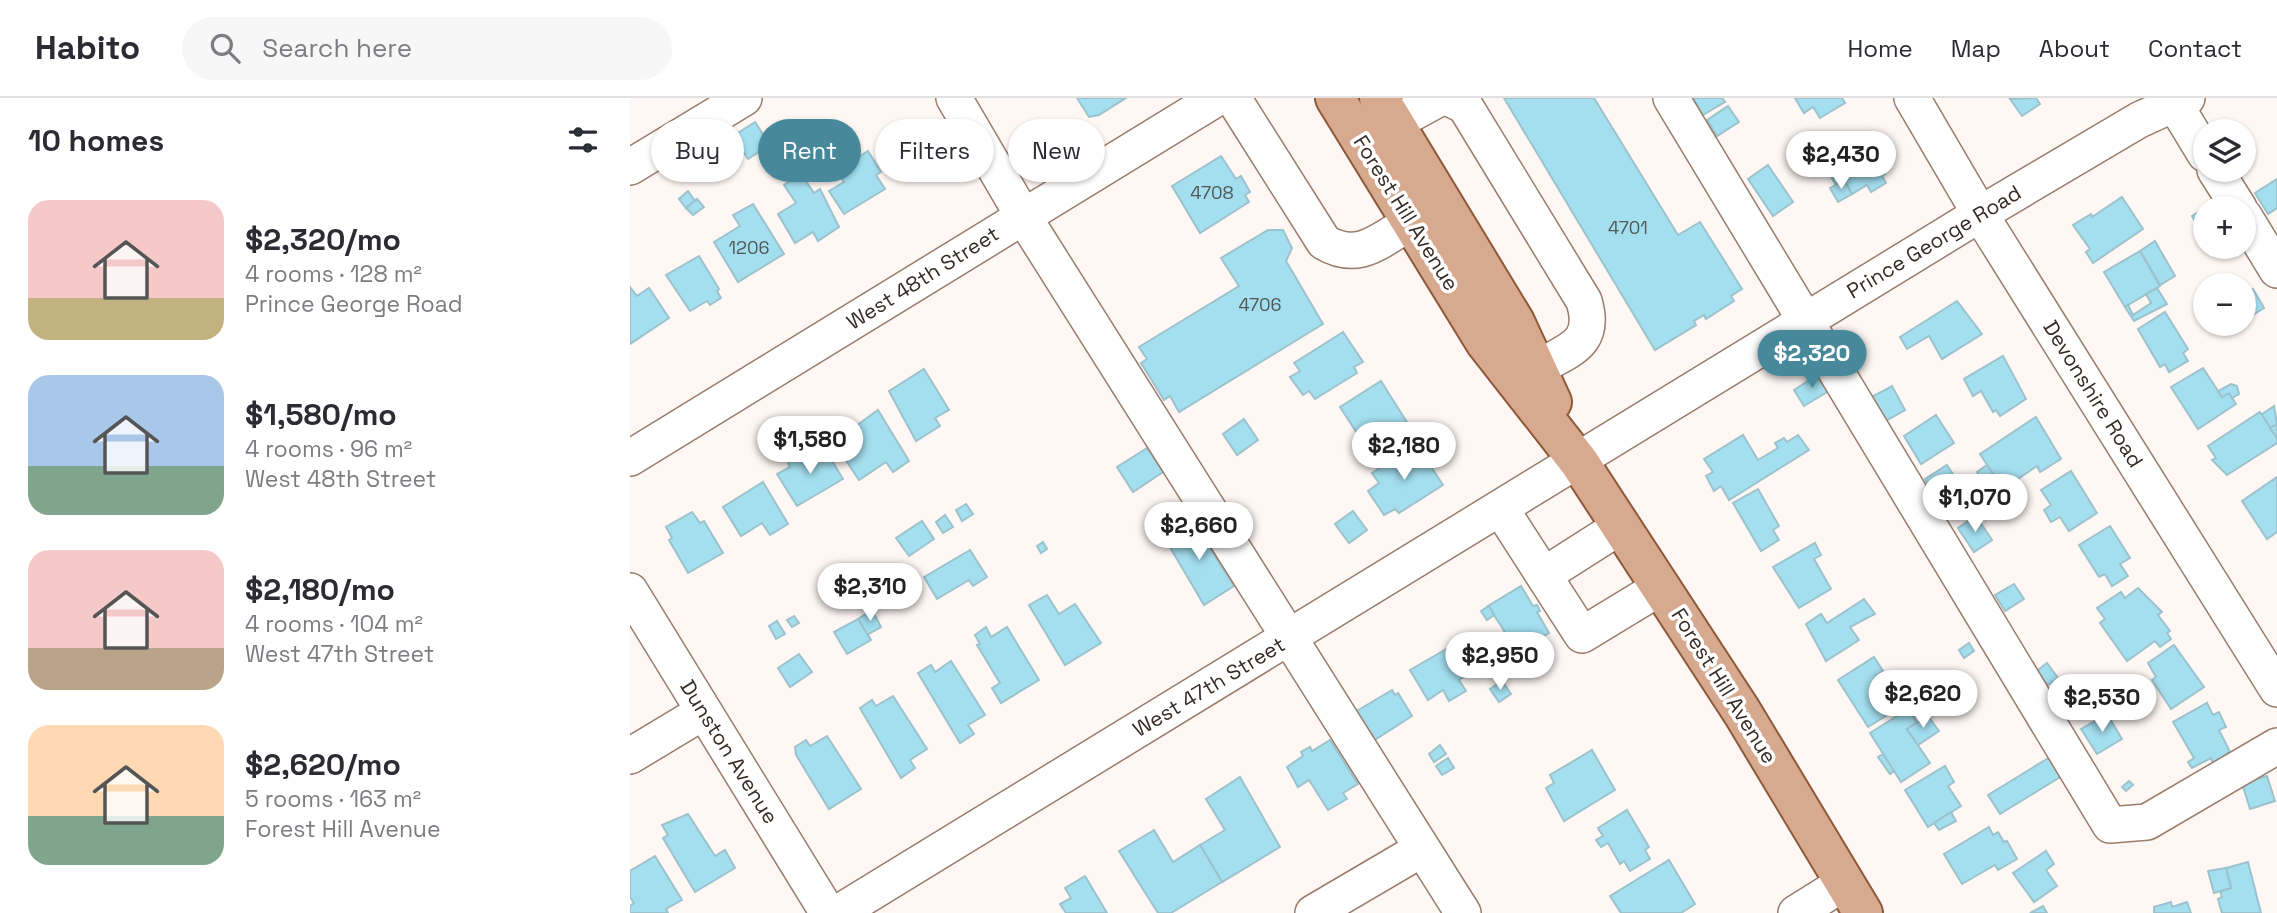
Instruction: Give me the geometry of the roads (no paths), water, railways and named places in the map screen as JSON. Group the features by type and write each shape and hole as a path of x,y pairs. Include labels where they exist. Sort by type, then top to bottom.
{"main road":[{"name":"Forest Hill Avenue","path":"1335,98 1485,342 1579,461 1661,587 1742,712 1854,898"},
{"name":"Forest Hill Avenue","path":"1386,110 1515,322 1579,461"}],"street":[{"path":"630,167 744,98"},
{"path":"954,98 1023,216 1463,913"},
{"name":"West 48th Street","path":"630,458 1217,98"},
{"path":"1233,98 1324,242 1341,253 1362,251 1411,222"},
{"path":"1386,110 1440,98"},
{"path":"1449,98 1465,106 1584,301 1590,321 1586,335 1573,348 1536,369"},
{"path":"1671,98 1807,319 2110,825 2147,822 2277,746"},
{"name":"Devonshire Road","path":"1912,98 1980,214 2277,689"},
{"path":"2177,100 2193,131"},
{"name":"Prince George Road","path":"1579,461 1980,214 2177,100"},
{"path":"2256,236 2277,270"},
{"name":"West 47th Street","path":"838,913 1579,461"},
{"path":"1501,509 1582,635 1661,587"},
{"path":"1544,575 1621,526"},
{"name":"Dunston Avenue","path":"630,591 828,913"},
{"path":"630,756 703,712"},
{"path":"1313,913 1422,849"},
{"path":"1796,913 1854,898"}]}
